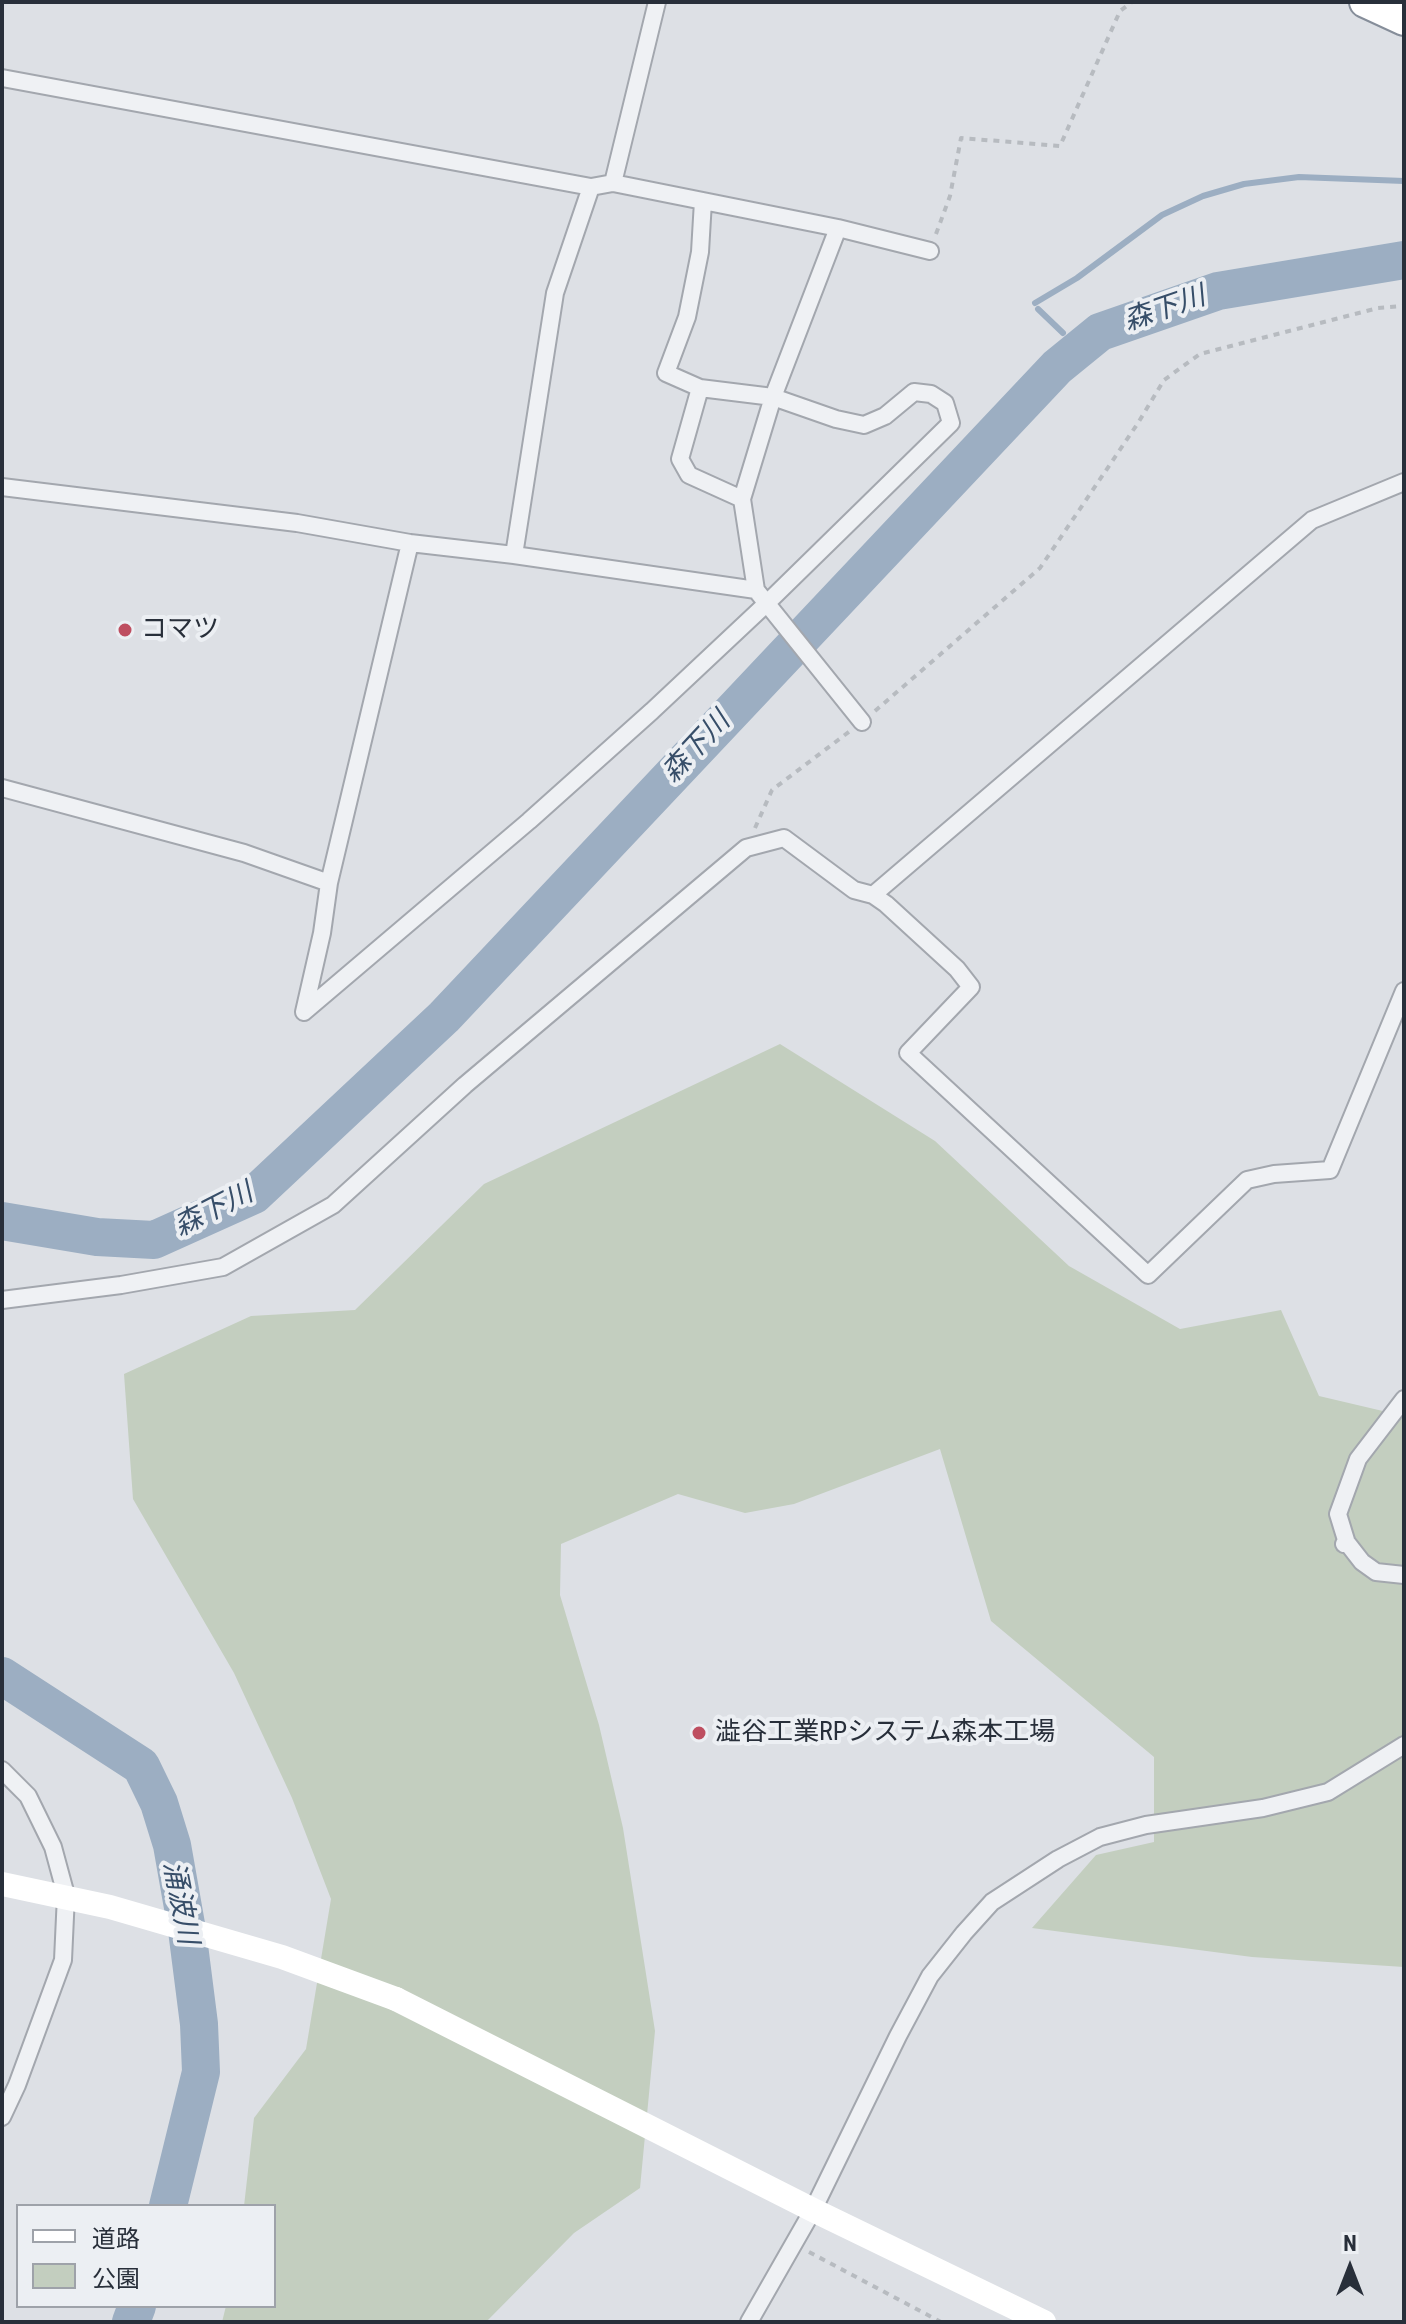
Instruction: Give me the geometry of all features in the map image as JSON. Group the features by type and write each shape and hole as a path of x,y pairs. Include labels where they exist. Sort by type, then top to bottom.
{"highway":[{"path":"1365,2 1404,20"}],"street":[{"path":"613,183 657,2"},
{"path":"2,78 591,187 613,183 838,228 930,251"},
{"path":"514,555 555,293 591,187"},
{"path":"410,543 329,883 322,933 304,1012 540,811 768,609 951,423 945,403 931,394 914,392 885,416 864,425 836,419 773,397 700,388 666,373 687,317 700,252 703,201"},
{"path":"838,228 773,397 742,499 756,590 768,609 857,717"},
{"path":"700,388 680,459 689,475 742,499"},
{"path":"873,895 1312,520 1404,482"},
{"path":"2,487 297,523 410,543 756,590"},
{"path":"2,788 244,853 329,883"},
{"path":"2,1300 121,1285 223,1267 333,1205 465,1085 746,848 784,838 854,890 873,895 957,969 971,987 908,1053 1148,1275 1247,1180 1274,1174 1330,1170 1404,991"},
{"path":"1404,1399 1358,1459 1338,1514 1346,1540 1344,1544 1348,1544 1362,1562 1376,1572 1404,1575"},
{"path":"749,2322 813,2210 930,1976 992,1902 1058,1859 1100,1837 1146,1825 1263,1808 1328,1792 1404,1745"},
{"path":"2,1770 28,1796 53,1847 66,1895 63,1960 2,2117"},
{"path":"2,1884 110,1907 282,1957 396,1999 813,2210 1044,2322"}],"path":[{"path":"930,251 950,196 961,138 1060,146 1120,11 1132,2"},
{"path":"746,848 772,790 1040,568 1164,380 1200,354 1378,308 1404,306"},
{"path":"793,2243 941,2322"}],"green space":[{"path":"780,1044 935,1141 1069,1266 1180,1329 1281,1310 1319,1396 1404,1416 1404,1967 1252,1957 1032,1928 1096,1855 1154,1842 1154,1757 991,1621 940,1449 794,1504 745,1513 678,1494 561,1544 560,1595 599,1725 623,1828 655,2031 640,2188 574,2233 486,2322 222,2322 226,2308 276,2308 276,2204 244,2204 254,2118 306,2049 331,1899 292,1798 234,1673 133,1499 124,1374 251,1316 355,1310 484,1184"}],"waterway":[{"path":"1035,303 1077,278 1162,215 1203,196 1244,184 1299,177 1404,181"},
{"name":"森下川","path":"2,1221 97,1237 154,1240 254,1195 444,1017 1057,367 1100,332 1218,291 1404,260"},
{"path":"1038,309 1063,333"},
{"name":"涌波川","path":"2,1676 141,1766 159,1803 172,1845 187,1930 199,2024 201,2072 168,2204"},
{"name":"涌波川","path":"131,2322 136,2308"}],"place":[{"name":"コマツ","path":"125,630"},
{"name":"澁谷工業RPシステム森本工場","path":"699,1733"}]}
